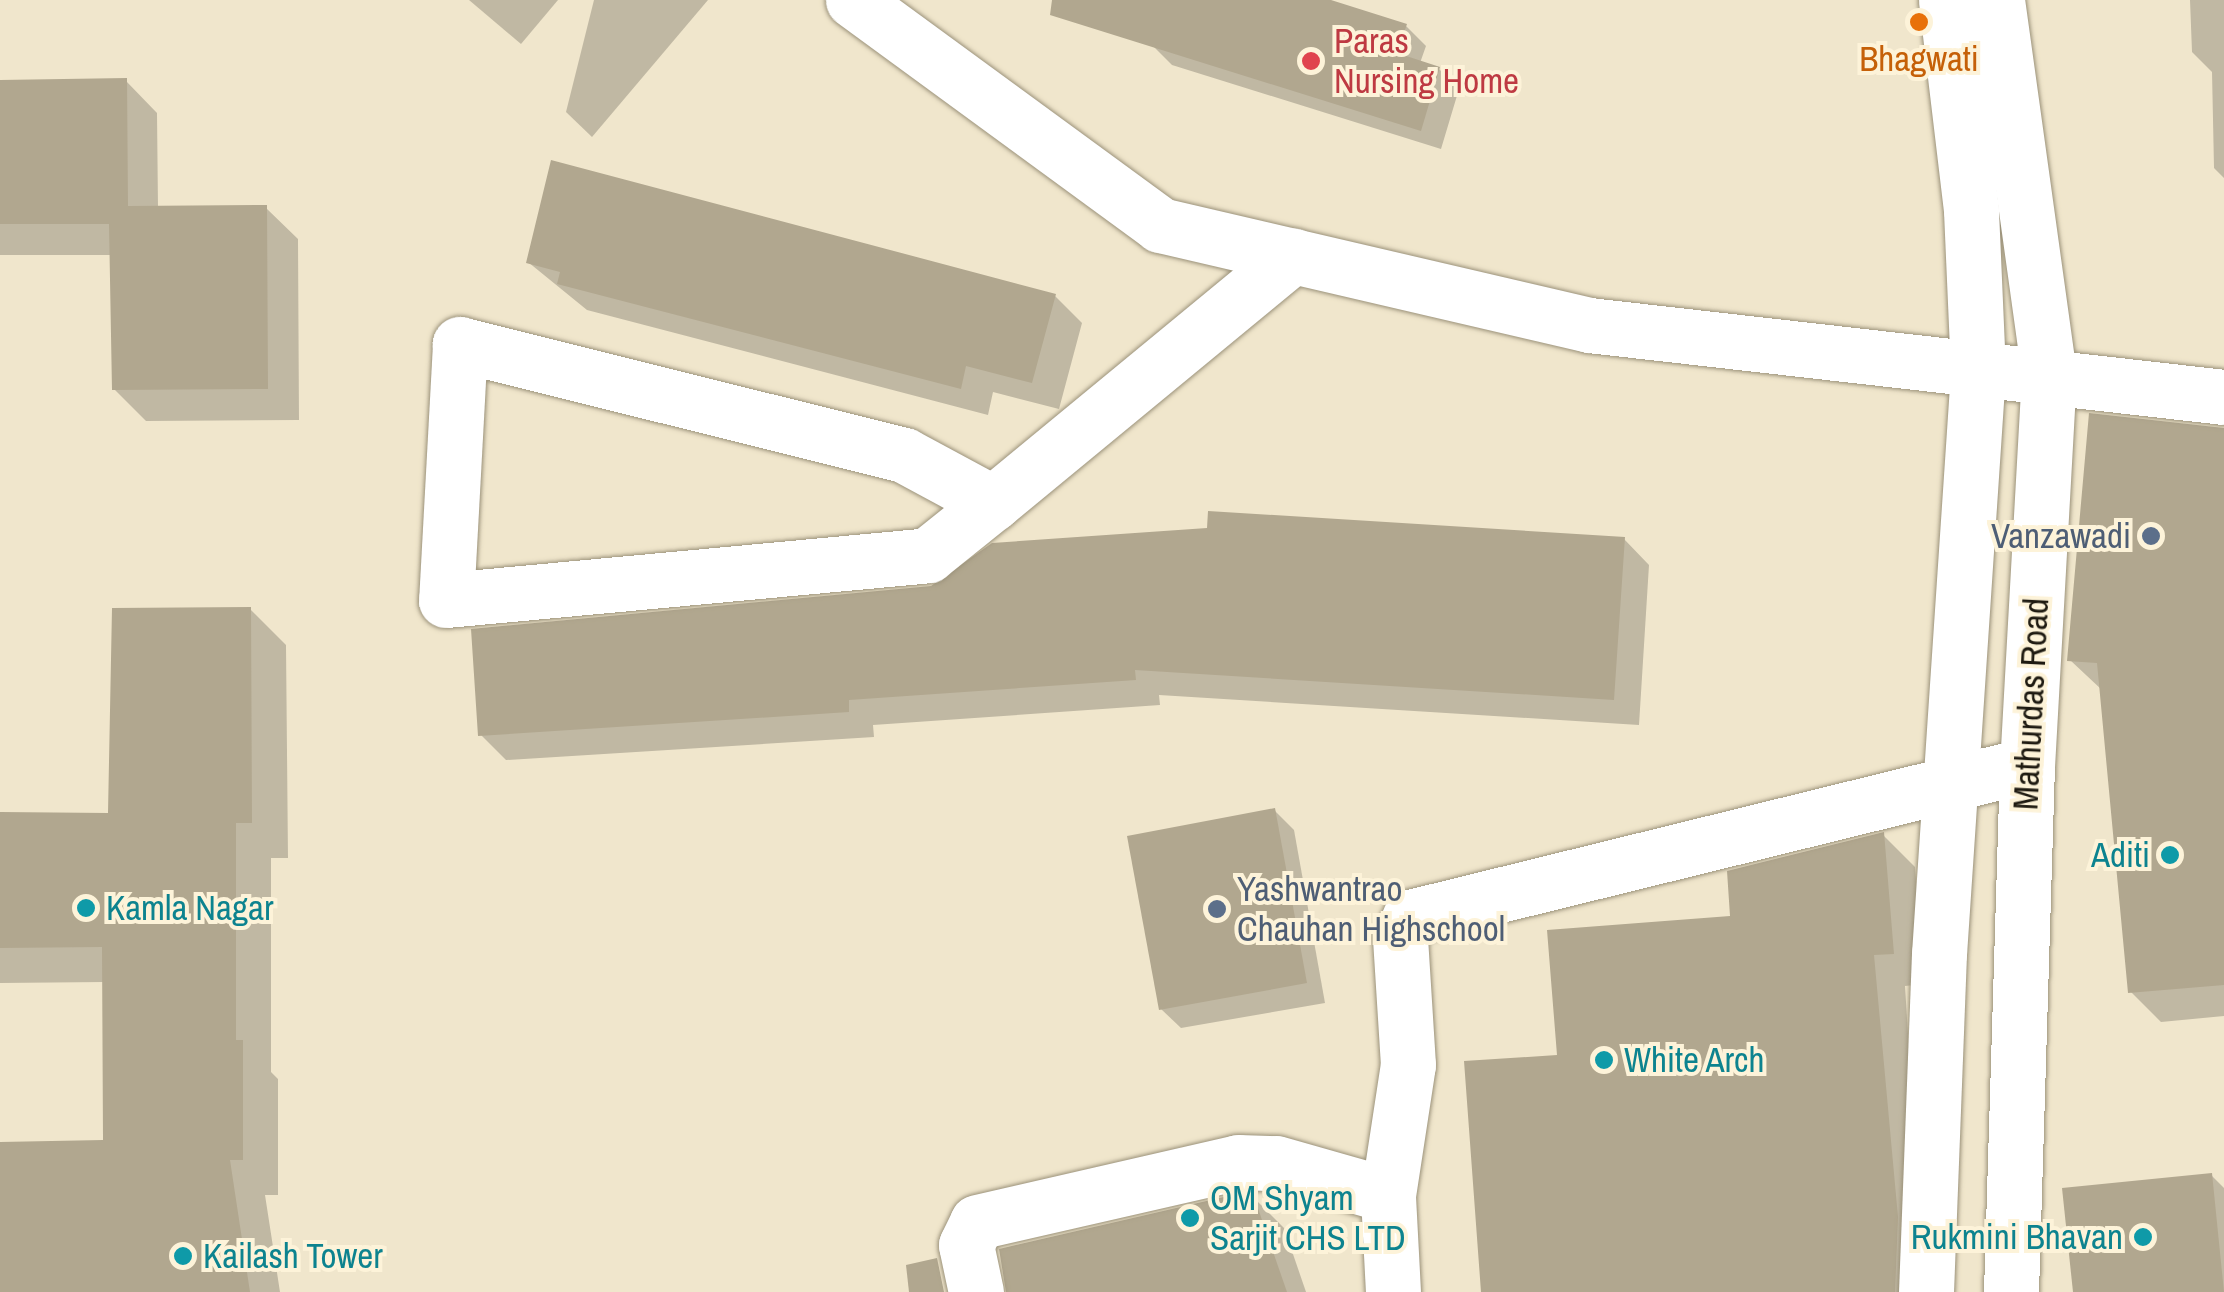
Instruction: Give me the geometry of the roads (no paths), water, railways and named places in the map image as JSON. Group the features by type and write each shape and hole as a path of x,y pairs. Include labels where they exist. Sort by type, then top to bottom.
{"street":[{"path":"854,0 1160,225 1589,325 1978,371 2050,373 2224,397"},
{"path":"1926,1292 1951,779 1978,371 1971,210 1946,0"},
{"name":"Mathurdas Road","path":"1997,0 2050,373 2027,765 2010,1292"},
{"path":"993,504 904,454 460,344 446,600 928,556 993,504 1293,256"},
{"path":"1394,1292 1388,1195 1408,1065 1400,938 1410,917 1951,779 2027,765"},
{"path":"976,1292 966,1245 977,1222 1238,1162 1276,1163 1388,1195"}],"place":[{"name":"Bhagwati","path":"1919,22"},
{"name":"Paras Nursing Home","path":"1311,61"},
{"name":"Vanzawadi","path":"2151,536"},
{"name":"Aditi","path":"2170,855"},
{"name":"Kamla Nagar","path":"86,908"},
{"name":"Yashwantrao Chauhan Highschool","path":"1217,909"},
{"name":"White Arch","path":"1604,1060"},
{"name":"OM Shyam Sarjit CHS LTD","path":"1190,1218"},
{"name":"Rukmini Bhavan","path":"2143,1237"},
{"name":"Kailash Tower","path":"183,1256"}]}
